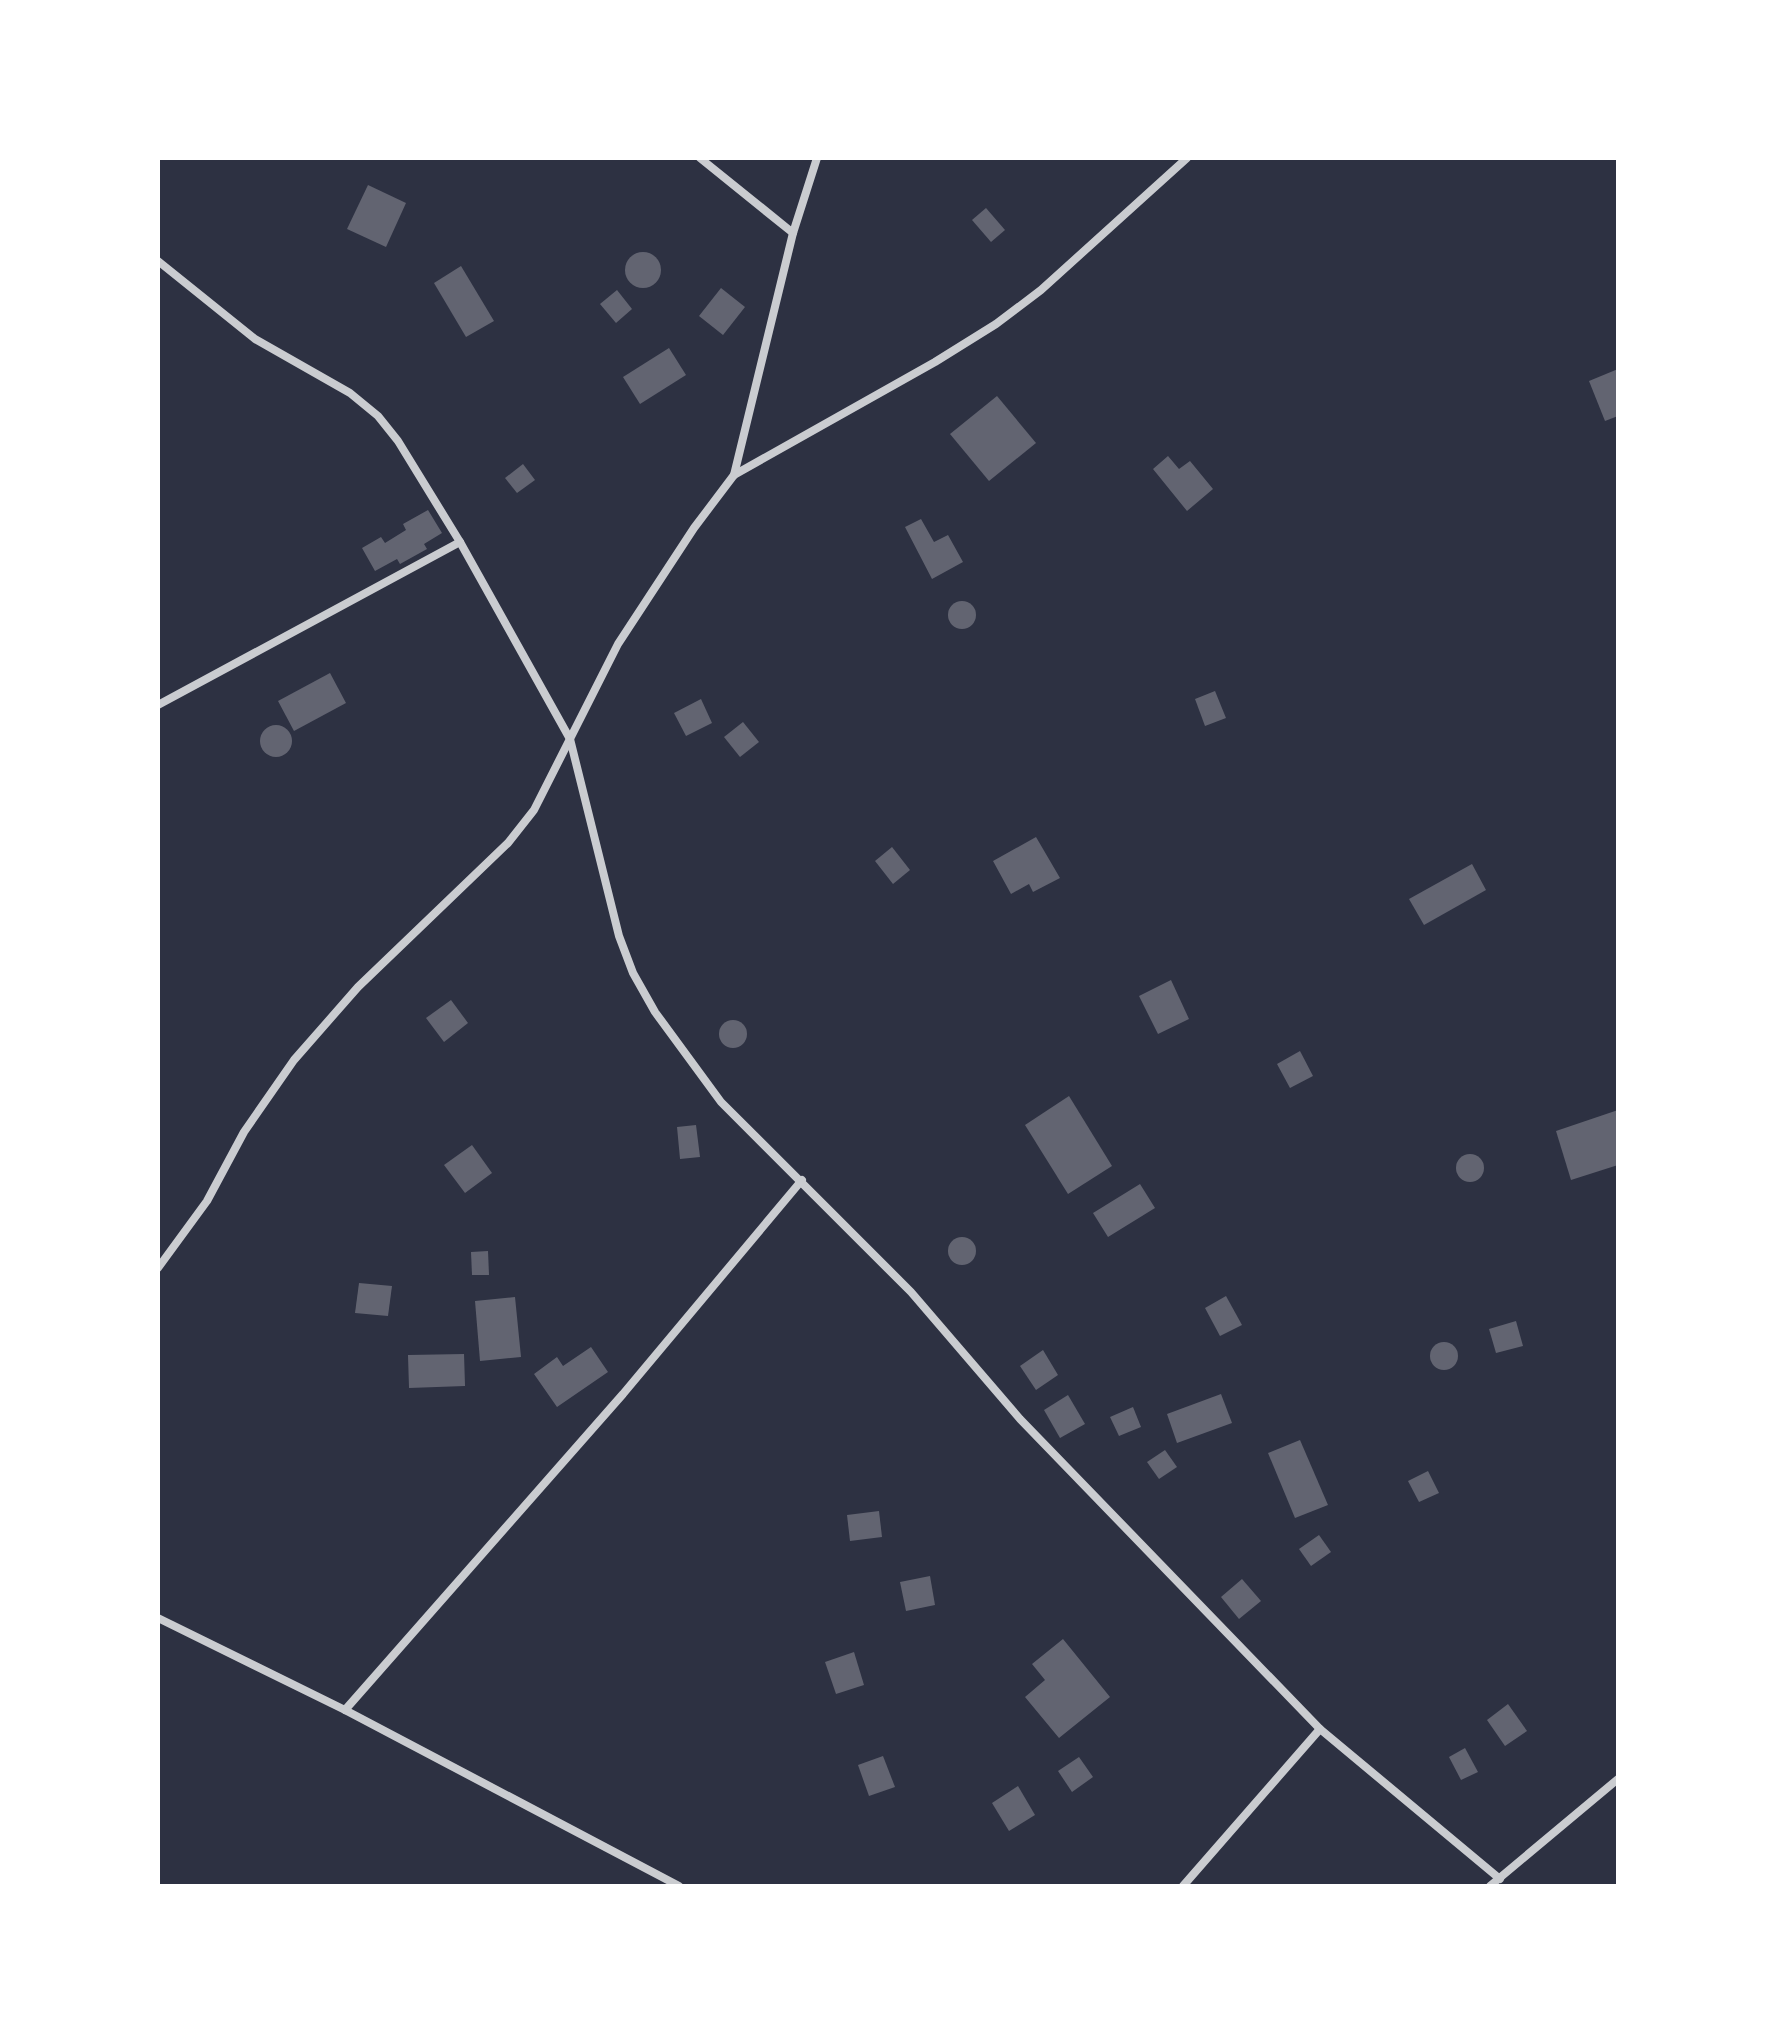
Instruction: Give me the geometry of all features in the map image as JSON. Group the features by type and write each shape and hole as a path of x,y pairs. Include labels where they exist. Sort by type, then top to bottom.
{"street":[{"path":"700,158 793,233"},
{"path":"158,1268 207,1201 244,1132 294,1060 358,987 508,843 534,810 618,644 694,528 734,475 793,233 817,158"},
{"path":"734,475 935,362 996,324 1041,290 1187,158"},
{"path":"158,261 255,339 350,393 378,416 398,441 460,542 570,739 619,936 633,973 655,1012 721,1102 911,1292 1020,1419 1320,1729 1500,1879"},
{"path":"158,705 460,542"},
{"path":"345,1710 623,1394 802,1180"},
{"path":"158,1618 345,1710 679,1886"},
{"path":"1183,1886 1320,1729"},
{"path":"1490,1886 1618,1779"}],"building":[{"path":"368,185 406,203 386,247 347,229"},
{"path":"986,208 1005,230 991,242 972,220"},
{"path":"643,252 656,257 661,270 656,283 643,288 630,283 625,270 630,257"},
{"path":"461,266 494,321 466,337 434,283"},
{"path":"721,288 745,307 723,335 699,316"},
{"path":"617,290 632,309 616,323 600,304"},
{"path":"669,348 686,375 640,404 623,377"},
{"path":"1618,369 1618,416 1605,421 1589,381"},
{"path":"997,396 1036,443 989,481 950,434"},
{"path":"1168,456 1179,469 1190,461 1213,489 1187,511 1153,469"},
{"path":"523,464 535,480 517,493 505,478"},
{"path":"428,510 442,533 424,544 427,549 400,564 397,559 375,571 362,548 381,537 385,543 406,530 403,524"},
{"path":"921,519 934,542 948,535 963,562 932,579 905,527"},
{"path":"962,601 972,605 976,615 972,625 962,629 952,625 948,615 952,605"},
{"path":"330,673 346,703 294,731 278,701"},
{"path":"1215,691 1226,718 1205,726 1195,699"},
{"path":"701,699 712,723 686,736 674,713"},
{"path":"743,722 759,742 740,757 724,737"},
{"path":"276,725 287,730 292,741 287,752 276,757 265,752 260,741 265,730"},
{"path":"1036,837 1060,878 1033,892 1029,884 1011,894 993,861"},
{"path":"892,847 910,870 893,884 875,861"},
{"path":"1472,864 1486,890 1424,925 1409,899"},
{"path":"1171,980 1189,1019 1158,1034 1139,996"},
{"path":"451,1000 468,1023 444,1042 426,1018"},
{"path":"733,1020 743,1024 747,1034 743,1044 733,1048 723,1044 719,1034 723,1024"},
{"path":"1300,1051 1313,1076 1290,1088 1277,1064"},
{"path":"1069,1096 1112,1166 1068,1194 1025,1125"},
{"path":"1618,1110 1618,1165 1571,1180 1556,1131"},
{"path":"696,1125 700,1157 680,1159 677,1127"},
{"path":"472,1145 492,1173 465,1193 444,1165"},
{"path":"1470,1154 1480,1158 1484,1168 1480,1178 1470,1182 1460,1178 1456,1168 1460,1158"},
{"path":"1140,1184 1155,1208 1108,1237 1093,1213"},
{"path":"962,1237 972,1241 976,1251 972,1261 962,1265 952,1261 948,1251 952,1241"},
{"path":"488,1251 489,1275 472,1275 471,1252"},
{"path":"359,1283 392,1286 388,1316 355,1313"},
{"path":"1226,1296 1242,1325 1220,1336 1205,1308"},
{"path":"515,1297 521,1357 480,1361 475,1301"},
{"path":"1516,1321 1523,1346 1496,1353 1489,1329"},
{"path":"1444,1342 1454,1346 1458,1356 1454,1366 1444,1370 1434,1366 1430,1356 1434,1346"},
{"path":"591,1347 608,1372 557,1407 534,1374 557,1357 563,1366"},
{"path":"1043,1350 1058,1375 1036,1390 1020,1366"},
{"path":"464,1354 465,1386 409,1388 408,1355"},
{"path":"1221,1394 1232,1423 1177,1443 1167,1414"},
{"path":"1068,1395 1085,1424 1060,1438 1044,1410"},
{"path":"1133,1407 1141,1427 1119,1436 1110,1417"},
{"path":"1300,1440 1328,1505 1295,1518 1268,1453"},
{"path":"1165,1450 1177,1467 1159,1479 1147,1462"},
{"path":"1428,1471 1439,1493 1419,1502 1408,1481"},
{"path":"879,1511 882,1537 850,1541 847,1515"},
{"path":"1319,1535 1331,1552 1311,1566 1299,1549"},
{"path":"930,1576 935,1605 906,1611 900,1582"},
{"path":"1242,1579 1261,1601 1239,1619 1221,1597"},
{"path":"1063,1639 1110,1697 1059,1738 1025,1697 1045,1680 1032,1664"},
{"path":"854,1652 864,1685 836,1694 825,1662"},
{"path":"1508,1704 1527,1731 1505,1746 1487,1720"},
{"path":"1465,1748 1478,1772 1461,1780 1449,1757"},
{"path":"883,1756 895,1787 869,1796 858,1765"},
{"path":"1079,1757 1093,1777 1072,1792 1058,1771"},
{"path":"1018,1786 1035,1815 1009,1831 992,1803"}]}
